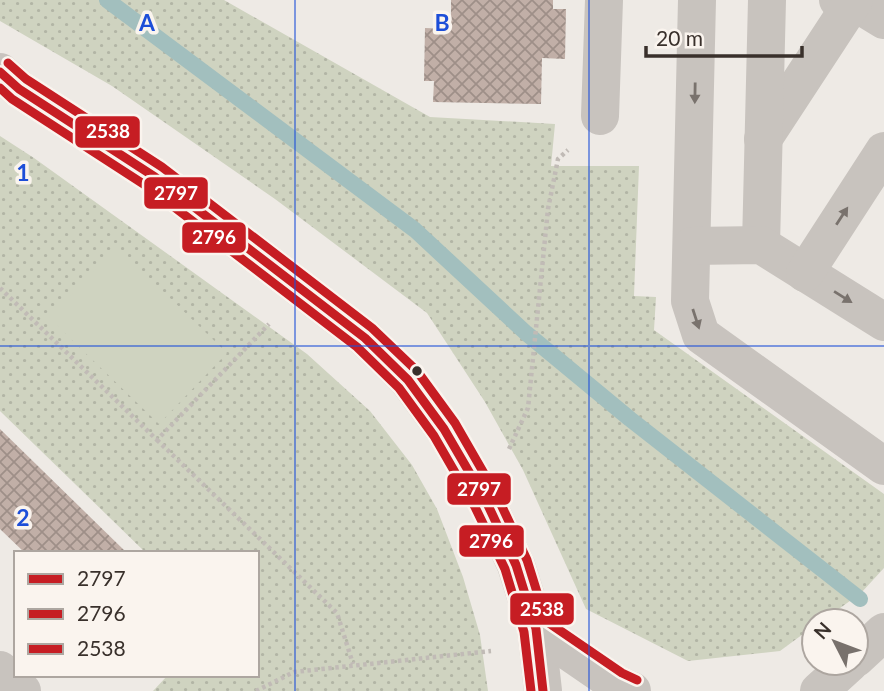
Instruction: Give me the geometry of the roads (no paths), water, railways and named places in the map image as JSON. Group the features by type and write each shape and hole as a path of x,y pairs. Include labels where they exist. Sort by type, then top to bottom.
{"street":[{"path":"600,116 604,0"},
{"path":"696,0 690,301 701,335 884,466"},
{"path":"761,245 767,0"},
{"path":"838,0 853,0 884,20"},
{"path":"762,139 853,0"},
{"path":"6,82 155,177 365,338 408,380 444,429 486,501 516,565 536,629 543,691"},
{"path":"805,273 884,151"},
{"path":"692,246 761,245 884,322"},
{"path":"536,629 616,684 632,691"},
{"path":"870,645 884,632"},
{"path":"0,670 22,691"}],"waterway":[{"path":"107,0 415,230 526,333 630,419 860,599"}]}
